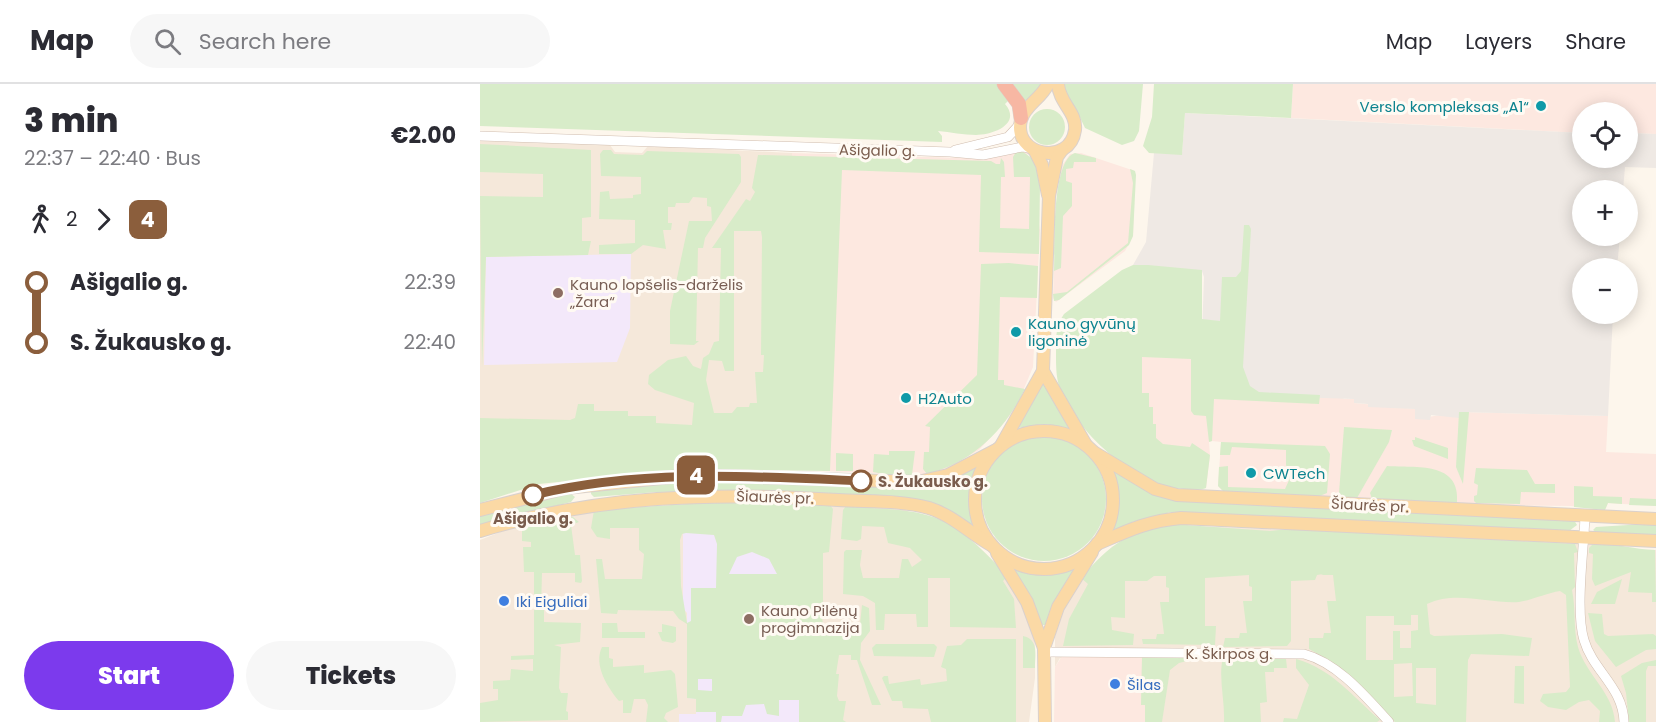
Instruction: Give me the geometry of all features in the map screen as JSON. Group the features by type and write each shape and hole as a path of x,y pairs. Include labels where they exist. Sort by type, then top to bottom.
{"highway":[{"path":"1004,84 1019,104 1021,121"}],"main road":[{"path":"1037,101 1048,84"},
{"path":"1044,650 1026,602 992,546 976,514 975,491 982,469 999,448 1043,371 1048,196 1057,157 1070,142 1075,130 1074,118 1059,97 1058,84"},
{"path":"1048,196 1042,165 1033,149 1022,137 1021,121 1030,105 1037,101 1050,99 1064,104"},
{"path":"1033,149 1048,154 1062,150"},
{"path":"1043,371 1107,472 1113,497 1109,522 1058,607 1044,650 1045,722"},
{"path":"999,448 1025,434 1038,431 1064,434 1091,449"},
{"name":"Šiaurės pr.","path":"480,510 580,486 699,475 918,482 948,475 999,448"},
{"name":"Šiaurės pr.","path":"1091,449 1155,489 1177,495 1656,519"},
{"path":"580,486 582,506"},
{"name":"Šiaurės pr.","path":"480,531 582,506 705,495 791,497 910,504 946,515 992,546"},
{"name":"Šiaurės pr.","path":"1095,546 1137,525 1155,520 1180,518 1656,541"},
{"path":"992,546 1007,558 1037,568 1069,564 1095,546"}],"street":[{"name":"Ašigalio g.","path":"950,152 999,141 1008,137 1021,121"},
{"name":"Ašigalio g.","path":"480,136 983,155 1022,147 1033,149"},
{"path":"1585,516 1581,609 1584,642 1617,692 1624,722"},
{"name":"K. Škirpos g.","path":"1044,650 1304,654 1319,659 1343,676 1389,722"}],"shaded area":[{"path":"1293,84 1656,84 1656,134 1638,133 1638,102 1572,102 1572,132 1291,118"},
{"path":"1185,113 1572,132 1572,168 1625,168 1624,180 1572,180 1572,246 1619,246 1618,258 1572,258 1572,324 1613,324 1608,416 1459,412 1459,418 1431,415 1430,420 1415,419 1415,409 1368,407 1368,404 1354,403 1354,399 1200,394 1204,277 1202,271 1133,265 1146,242 1154,153 1182,154"},
{"path":"1638,133 1656,134 1656,168 1638,167"},
{"path":"480,141 610,145 615,152 642,153 648,146 792,153 797,418 480,466"},
{"path":"1027,152 1040,230 1033,367 1015,410 979,450 946,469 927,474 898,477 875,473 822,471 791,186 792,153 986,158"},
{"path":"1081,153 1135,171 1133,236 1125,251 1056,302 1053,298 1054,271 1061,167 1070,154"},
{"name":"Kauno lopšelis-darželis „Žara“","path":"631,254 630,328 617,362 484,365 486,257"},
{"path":"1133,348 1201,350 1345,399 1354,399 1354,403 1416,409 1416,419 1459,412 1608,416 1606,452 1656,454 1656,506 1608,503 1605,510 1571,506 1485,505 1223,491 1218,486 1221,442 1212,441 1209,442 1210,455 1206,488 1176,488 1158,485"},
{"path":"830,505 905,510 976,544 1002,570 1028,613 1035,645 1035,678 1029,722 480,722 480,540 516,526 578,511"},
{"name":"Kauno Pilėnų progimnazija","path":"683,522 811,526 808,722 679,722 679,714 696,714 696,699 687,698 687,613 683,608"},
{"path":"1216,527 1615,544 1636,550 1656,550 1656,722 1145,722 1060,658 1055,667 1055,637 1061,613 1081,578 1113,546"},
{"path":"1063,655 1142,657 1141,705 1145,705 1145,722 1054,722 1055,667"}],"green space":[{"path":"480,84 998,84 1009,100 1005,104 1010,117 1008,123 1003,127 990,133 967,135 938,131 942,136 942,142 480,126"},
{"path":"1010,84 1043,84 1026,101"},
{"path":"1063,84 1143,84 1139,131 1134,141 1122,145 1085,128 1075,107 1064,95"},
{"path":"1154,84 1293,84 1291,118 1185,113 1182,155 1149,153 1143,146 1152,117"},
{"path":"1047,109 1060,114 1065,127 1060,140 1047,145 1034,140 1029,127 1034,114"},
{"path":"480,144 591,150 591,217 582,218 582,241 591,241 588,255 486,257 482,368 480,196 543,197 543,174 480,172"},
{"path":"603,150 611,150 614,154 643,155 647,151 739,154 741,157 741,182 705,238 703,248 698,248 696,341 699,341 694,345 670,344 670,311 689,221 712,221 711,207 707,206 707,198 693,197 689,203 676,203 675,207 668,207 668,223 672,223 671,230 663,230 666,249 643,245 631,254 599,254 599,245 635,243 635,220 599,219 600,192 609,191 610,199 633,198 633,195 641,194 641,177 601,176 600,154"},
{"path":"1022,151 1037,162 1040,184 1039,254 979,252 981,175 842,170 830,471 691,469 539,484 480,503 480,418 570,420 575,418 578,404 594,404 594,411 628,411 628,416 656,416 656,423 692,425 694,403 655,390 648,384 649,375 668,360 686,356 693,366 701,369 703,358 709,354 714,342 719,341 721,248 712,248 746,199 750,201 755,192 752,188 758,155 991,161 996,164 1000,164 1001,158 1004,162 1005,177 1001,177 1000,228 1029,229 1030,177 1014,177 1013,157 1016,152","holes":["734,231 761,231 761,355 764,355 763,372 755,372 757,403 750,403 749,407 737,407 732,413 714,413 706,380 709,360 722,361 725,371 734,371"]},
{"path":"1075,153 1096,158 1096,162 1074,162 1073,168 1066,169 1066,181 1072,183 1072,206 1063,216 1061,268 1054,271 1058,187 1067,159"},
{"path":"1130,169 1135,171 1136,175 1133,236 1129,245 1059,300 1054,301 1053,294 1067,292 1128,243 1133,183"},
{"path":"1244,225 1249,225 1251,229 1243,367 1250,386 1259,392 1320,395 1319,404 1214,399 1212,441 1209,442 1206,416 1194,415 1191,411 1191,359 1142,357 1142,393 1149,393 1149,407 1153,407 1153,424 1156,424 1156,438 1163,444 1190,447 1192,443 1210,455 1206,488 1184,489 1166,486 1130,469 1112,456 1082,426 1071,410 1057,379 1056,338 1058,328 1064,314 1122,270 1133,265 1202,270 1202,319 1220,321 1222,277 1236,277 1241,271"},
{"path":"1009,263 1038,266 1037,298 1000,297 998,380 1004,380 1004,385 1025,389 1007,418 985,443 959,462 927,474 923,469 924,452 929,452 930,427 925,426 977,375 981,264"},
{"path":"1042,380 1069,429 1045,424 1017,428"},
{"path":"1459,412 1469,412 1463,484 1456,467"},
{"path":"1344,427 1392,430 1389,442 1357,498 1344,498 1339,493"},
{"path":"1044,437 1068,441 1088,455 1102,475 1106,499 1102,523 1088,543 1068,557 1044,561 1020,557 1000,543 986,523 982,499 986,475 1000,455 1020,441"},
{"path":"1415,437 1448,448 1448,459 1414,446 1412,440 1415,440"},
{"path":"1221,442 1325,446 1330,454 1327,493 1317,497 1223,491 1218,486 1219,467 1228,466 1228,487 1285,489 1290,478 1286,465 1286,450 1232,447 1230,455 1220,455"},
{"path":"889,451 915,451 912,475 898,477 873,472 874,454 889,455"},
{"path":"836,453 853,454 853,471 836,471"},
{"path":"976,466 969,496 974,527 939,506 754,491 657,492 594,497 591,494 591,491 681,481 920,487 941,484"},
{"path":"1387,466 1423,468 1444,473 1452,480 1456,489 1457,503 1372,499 1370,493"},
{"path":"1476,468 1527,470 1535,484 1555,484 1555,493 1521,492 1520,504 1476,503 1474,496 1477,495 1478,485 1474,483"},
{"path":"1112,471 1164,498 1574,520 1577,525 1569,531 1171,512 1132,522 1111,534 1119,503"},
{"path":"1574,486 1593,487 1593,496 1622,497 1622,504 1608,503 1605,510 1574,507"},
{"path":"570,493 575,497 571,502 480,525 480,516"},
{"path":"1630,498 1656,499 1656,506 1629,505"},
{"path":"749,500 830,505 833,509 829,552 823,553 823,605 820,605 823,624 860,624 862,605 869,608 870,631 861,643 860,660 881,705 872,705 857,660 851,660 851,655 839,655 836,674 839,674 837,696 839,701 846,701 843,720 846,722 799,722 799,700 779,700 779,716 767,714 764,704 746,705 742,716 722,716 721,722 716,722 716,712 696,712 696,699 687,698 687,624 673,611 618,610 617,614 601,613 596,559 602,559 605,579 642,579 644,554 639,550 639,528 610,528 610,539 597,537 591,528 594,510","holes":["682,534 714,535 717,544 716,588 691,588 691,621 687,623 681,586 680,540","752,552 769,559 777,574 729,574 737,557","698,679 712,679 712,691 698,690"]},
{"path":"846,506 919,513 934,517 965,535 1007,577 1003,581 1014,599 1016,628 950,627 950,578 928,578 928,627 917,627 916,614 885,614 884,630 876,630 875,603 863,596 843,594 844,552 862,550 860,565 863,578 899,578 902,559 908,559 912,567 922,560 910,548 888,543 884,527 862,526 861,539 857,541 841,539 843,510"},
{"path":"573,517 579,522 571,525 575,555 580,555 582,581 581,583 575,582 575,573 542,573 541,609 544,609 544,622 581,623 580,642 554,645 561,647 559,688 561,693 568,693 566,711 568,720 480,722 480,703 498,700 498,689 493,689 493,681 510,680 511,669 533,671 533,659 511,660 511,656 534,655 534,572 524,572 523,547 531,547 531,542 522,541 522,528"},
{"path":"1172,524 1270,531 1288,529 1575,544 1578,552 1574,553 1575,587 1572,590 1578,647 1610,702 1615,722 1599,722 1600,711 1589,700 1579,702 1566,710 1548,707 1540,701 1543,694 1566,692 1570,687 1566,595 1560,591 1519,602 1449,598 1427,604 1430,634 1434,636 1502,634 1532,638 1529,656 1471,654 1468,660 1466,722 1395,722 1331,661 1309,649 1309,638 1323,638 1324,633 1331,633 1327,601 1336,601 1333,575 1317,575 1315,580 1291,581 1291,641 1287,646 1223,647 1225,638 1239,638 1240,633 1247,633 1243,601 1252,601 1249,575 1205,578 1205,626 1216,626 1215,645 1143,644 1142,639 1156,639 1157,634 1164,634 1160,602 1169,602 1169,588 1166,587 1166,576 1154,576 1147,581 1125,581 1125,618 1111,617 1112,630 1134,634 1133,645 1063,646 1069,619 1088,584 1081,578 1102,556 1121,541 1156,527","holes":["1411,615 1418,615 1418,630 1411,631 1411,648 1400,648 1400,631 1393,631 1393,660 1366,660 1366,616 1394,616 1394,625 1411,625","1412,663 1413,696 1394,697 1394,664","1416,668 1436,668 1436,705 1416,703"]},
{"path":"1656,525 1656,535 1593,530 1596,527"},
{"path":"1594,543 1655,550 1656,602 1652,602 1652,593 1628,592 1631,572 1595,586 1592,579 1593,554 1589,553 1589,548"},
{"path":"1007,567 1036,575 1075,570 1046,625 1039,625"},
{"path":"1622,579 1615,604 1591,604 1597,592"},
{"path":"1588,613 1602,614 1604,634 1608,636 1653,634 1656,636 1656,649 1646,650 1616,667 1595,641"},
{"path":"602,623 617,623 618,632 645,632 645,638 602,638"},
{"path":"662,624 676,627 676,641 673,643 662,641 658,632 662,632"},
{"path":"1023,636 1032,640 1034,644 1035,668 1023,668"},
{"path":"967,639 1016,639 1016,722 931,722 928,709 903,708 902,701 892,701 882,678 884,676 888,676 889,684 920,679 921,685 947,681 946,669 941,667 947,646 961,645"},
{"path":"876,644 934,644 937,647 934,657 874,656 872,648"},
{"path":"602,647 609,647 609,658 613,659 613,667 644,665 644,673 671,670 675,674 678,707 666,713 664,718 668,722 646,722 648,705 645,699 634,699 631,713 623,713 623,700 619,701 603,676 599,661"},
{"path":"1207,656 1179,663 1170,670 1162,722 1145,722 1145,705 1141,705 1142,657"},
{"path":"1223,657 1286,659 1287,668 1274,668 1274,672 1265,672 1267,702 1260,703 1261,722 1224,722 1221,673"},
{"path":"1296,659 1331,676 1380,720 1377,722 1283,722 1284,718 1297,719 1309,685 1296,668"},
{"path":"1656,660 1656,666 1648,666 1646,671 1646,722 1629,722 1626,693 1621,676 1642,663"},
{"path":"1515,666 1524,666 1524,704 1514,703"}],"bus line":[{"name":"4","path":"533,495 609,482 690,476 762,476 861,481"}],"place":[{"name":"Verslo kompleksas „A1“","path":"1541,106"},
{"name":"Kauno lopšelis-darželis „Žara“","path":"558,293"},
{"name":"Kauno gyvūnų ligoninė","path":"1016,332"},
{"name":"H2Auto","path":"906,398"},
{"name":"CWTech","path":"1251,473"},
{"name":"S. Žukausko g.","path":"861,481"},
{"name":"Ašigalio g.","path":"533,495"},
{"name":"Iki Eiguliai","path":"504,601"},
{"name":"Kauno Pilėnų progimnazija","path":"749,619"},
{"name":"Šilas","path":"1115,684"}]}
